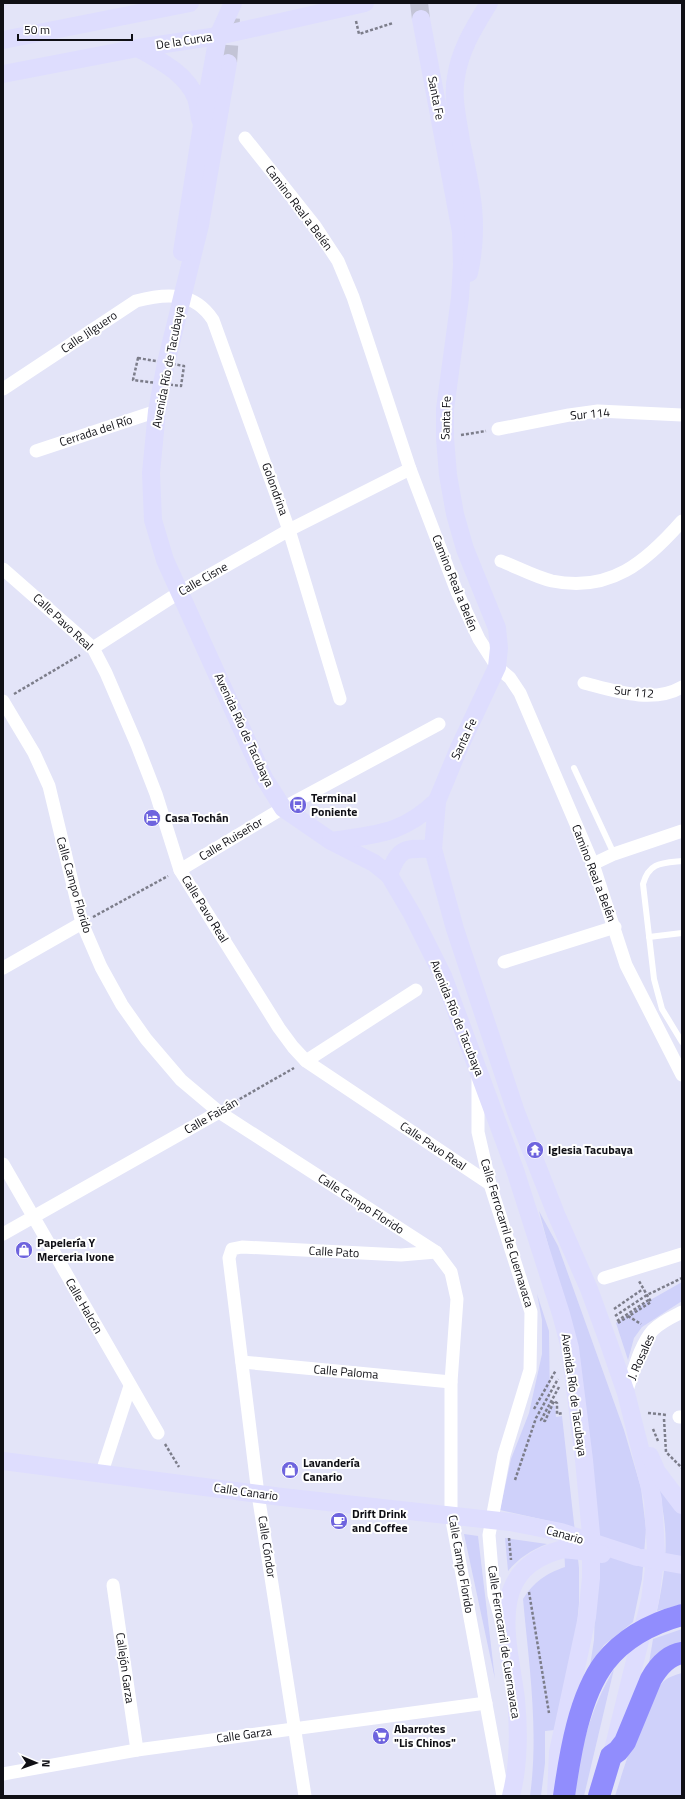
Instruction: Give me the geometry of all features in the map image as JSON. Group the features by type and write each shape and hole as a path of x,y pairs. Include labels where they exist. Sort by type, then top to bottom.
{"highway":[{"path":"564,1796 576,1734 589,1692 597,1674 605,1662 637,1634 673,1618"},
{"path":"599,1796 611,1756 618,1751 624,1742 647,1688 656,1671 670,1657 682,1653"}],"main road":[{"path":"3,40 159,6 190,3"},
{"path":"181,297 182,253 202,125 218,36 233,3"},
{"name":"De la Curva","path":"3,74 138,48 218,36 365,3"},
{"path":"460,298 469,272 475,246 475,220 458,123 455,100 455,78 461,55 469,37 489,3"},
{"name":"Santa Fe","path":"421,19 461,232 460,298 448,383 444,438 448,475 455,514 465,549 497,628 499,648 498,667 459,748 437,801"},
{"path":"138,48 181,76 190,86 196,98 202,125"},
{"name":"Avenida Río de Tacubaya","path":"228,63 200,225 181,297 157,411 151,474 153,520 165,560 264,778 283,808 331,841 374,863 389,874 412,914 443,976 515,1170 570,1348 591,1534 590,1599 558,1752 556,1796"},
{"path":"331,841 394,830 422,815 437,801"},
{"name":"Avenida Río de Tacubaya","path":"437,801 433,849 463,956 516,1112 556,1214 589,1289 626,1393 654,1500 656,1552 650,1600 636,1664 611,1756"},
{"path":"389,874 394,860 401,851 409,848 433,849"},
{"path":"632,1415 657,1472 682,1505"},
{"name":"Calle Canario","path":"3,1461 102,1472 258,1494 490,1519"},
{"name":"Canario","path":"490,1519 561,1541 674,1564"},
{"path":"506,1636 507,1606 510,1591 515,1582 522,1573 561,1541"},
{"name":"Calle Ferrocarril de Cuernavaca","path":"506,1636 516,1700 517,1723 516,1767 511,1796"}],"street":[{"name":"Camino Real a Belén","path":"245,138 315,226 338,261 353,298 410,469 466,613 479,639 498,667 510,678 520,693 593,864 615,927 626,965 680,1066"},
{"name":"Calle Jilguero","path":"3,389 136,301 156,295 181,297"},
{"name":"Golondrina","path":"181,297 197,302 206,309 213,320 289,530 340,699"},
{"name":"Cerrada del Río","path":"36,451 157,411"},
{"name":"Sur 114","path":"498,429 569,415 598,411 682,415"},
{"name":"Calle Cisne","path":"93,648 180,592 289,530 410,469"},
{"path":"501,561 550,580 578,585 603,581 625,572 645,558 666,539 682,521"},
{"name":"Calle Pavo Real","path":"3,569 93,648 106,673 137,745 156,794 180,870 279,1028 293,1047 306,1061 490,1184"},
{"name":"Sur 112","path":"584,683 614,691 640,695 660,695 682,687"},
{"name":"Calle Campo Florido","path":"6,699 34,752 48,786 82,923 105,973 122,1005 146,1039 181,1080 219,1112 436,1252 451,1272 457,1299 450,1382 451,1515 503,1796"},
{"name":"Calle Ruiseñor","path":"180,870 283,808 439,724"},
{"path":"593,864 614,854 682,831"},
{"path":"3,968 82,923"},
{"path":"504,962 615,927"},
{"path":"306,1061 416,990"},
{"name":"Calle Ferrocarril de Cuernavaca","path":"478,1070 478,1132 490,1184 531,1312 530,1370 504,1455 490,1519 489,1535 494,1595 506,1636"},
{"name":"Calle Faisán","path":"3,1234 219,1112"},
{"name":"Calle Halcón","path":"3,1164 32,1217 158,1433"},
{"name":"Calle Pato","path":"232,1249 242,1247 401,1255 436,1252"},
{"name":"Calle Cóndor","path":"232,1249 229,1258 258,1494 296,1728 305,1796"},
{"path":"604,1278 682,1254"},
{"name":"J. Rosales","path":"626,1393 645,1343 653,1330 668,1319 682,1312"},
{"name":"Calle Paloma","path":"242,1362 450,1382"},
{"path":"102,1472 130,1386"},
{"name":"Callejón Garza","path":"113,1585 137,1750"},
{"name":"Calle Garza","path":"3,1774 137,1750 486,1703"}],"lane":[{"path":"574,768 614,854"},
{"path":"682,861 662,863 651,868 646,874 643,884 654,979 662,1009 682,1042"},
{"path":"649,937 682,933"}],"path":[{"path":"359,34 392,23"},
{"path":"133,380 138,358"},
{"path":"181,386 184,366"},
{"path":"444,438 498,429"},
{"path":"6,699 93,648"},
{"path":"82,923 180,870"},
{"name":"Calle Faisán","path":"219,1112 306,1061"},
{"path":"642,1298 682,1278"},
{"path":"638,1292 643,1289 650,1299"},
{"path":"645,1303 650,1299"},
{"path":"628,1316 651,1302 650,1299"},
{"path":"513,1484 536,1418 550,1391"},
{"path":"531,1416 545,1421 554,1401 557,1402 557,1414 561,1413"},
{"path":"541,1420 550,1402"},
{"path":"632,1415 664,1415 681,1417"},
{"path":"664,1415 666,1452 682,1468"},
{"path":"158,1433 191,1484"},
{"path":"528,1585 550,1721"}],"shaded area":[{"path":"539,1211 558,1246 624,1430 641,1488 646,1529 642,1579 633,1622 604,1645 590,1666 594,1640 596,1584 573,1337"},
{"path":"682,1282 682,1301 642,1327 634,1338 628,1360 616,1323 645,1303"},
{"path":"537,1294 549,1331 550,1405 555,1406 556,1417 562,1416 579,1568 579,1603 576,1635 555,1730 545,1731 545,1763 541,1796 530,1796 534,1747 532,1698 523,1599 531,1588 541,1579 565,1567 563,1524 500,1510 511,1459 529,1413 542,1354 542,1320"},
{"path":"657,1484 682,1514 682,1604 657,1611 663,1578 666,1548 664,1517"},
{"path":"464,1534 478,1536 495,1679"},
{"path":"505,1538 547,1544 526,1555 516,1562 508,1571"},
{"path":"682,1629 682,1649 648,1669 653,1639"},
{"path":"614,1669 584,1796 573,1796 579,1763 592,1715"},
{"path":"682,1673 682,1796 615,1796 635,1736 656,1690 669,1677"}],"tunnel":[{"path":"419,3 421,19"},
{"path":"228,63 231,18"}],"place":[{"name":"Terminal Poniente","path":"298,805"},
{"name":"Casa Tochán","path":"152,818"},
{"name":"Iglesia Tacubaya","path":"535,1150"},
{"name":"Papelería Y Merceria Ivone","path":"24,1250"},
{"name":"Lavandería Canario","path":"290,1470"},
{"name":"Drift Drink and Coffee","path":"339,1521"},
{"name":"Abarrotes \"Lis Chinos\"","path":"381,1736"}]}
